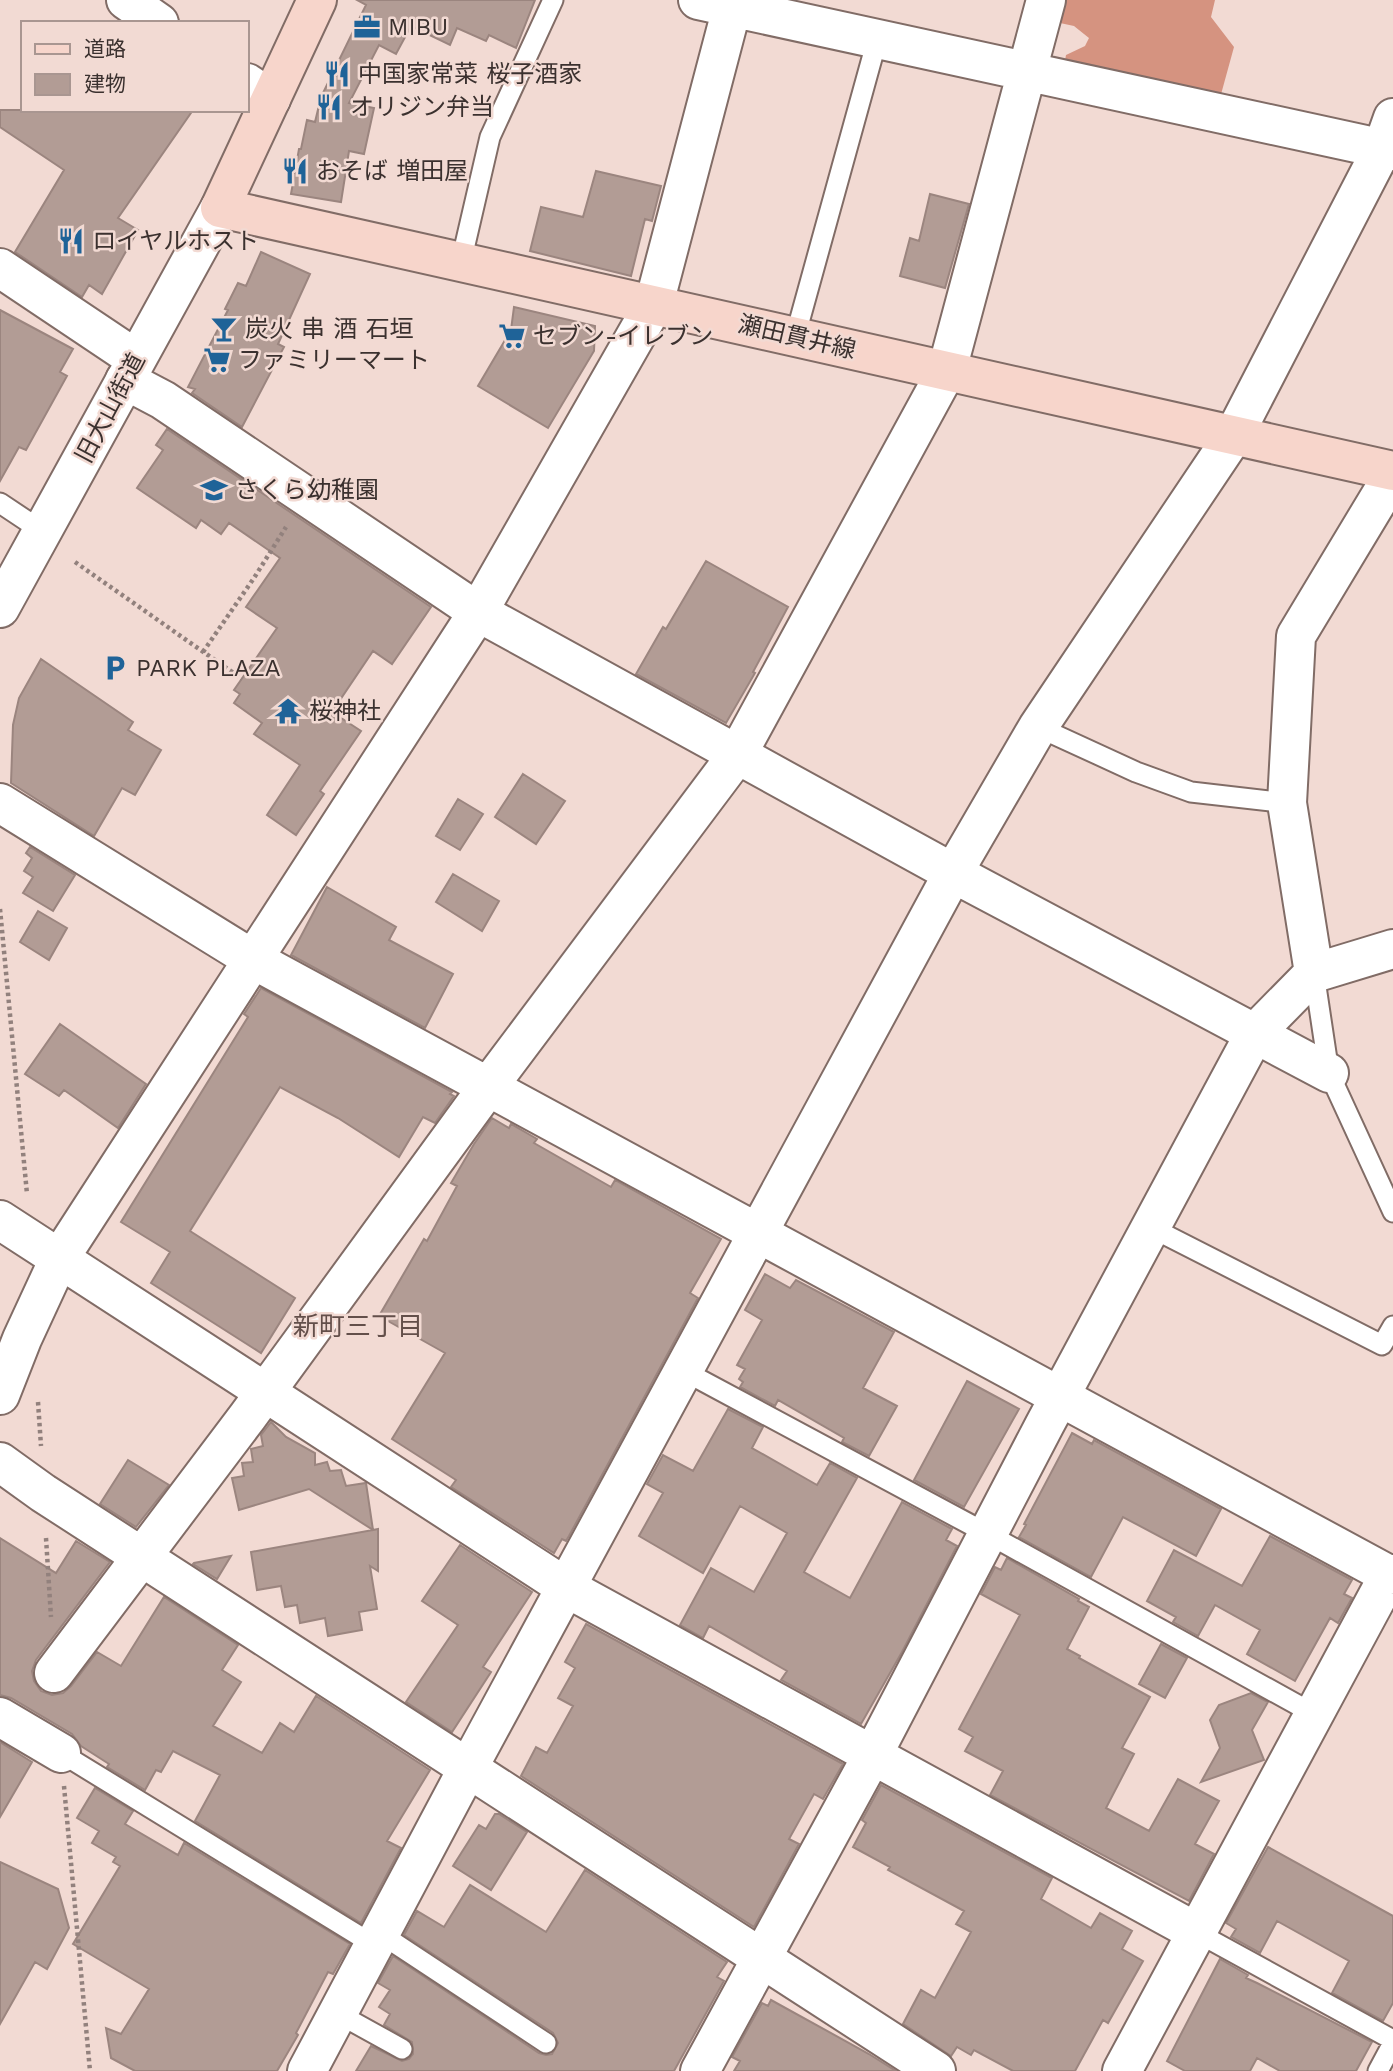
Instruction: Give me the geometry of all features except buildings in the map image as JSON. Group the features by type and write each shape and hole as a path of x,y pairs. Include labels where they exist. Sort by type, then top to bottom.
{"main road":[{"path":"220,208 259,91 317,0"},
{"name":"瀬田貫井線","path":"220,208 947,370 1393,473"}],"street":[{"path":"126,0 156,21"},
{"path":"54,1673 266,1392 488,1087 737,755 947,370 1046,0"},
{"path":"0,1395 27,1328 46,1250 254,960 478,612 654,304 721,3 1027,73 1389,139 1234,435 1038,727 953,873 468,1768 307,2071"},
{"name":"旧大山街道","path":"0,608 220,208"},
{"path":"0,268 131,370 163,400 478,612 953,873 1329,1073"},
{"path":"1314,973 1287,803 1296,636 1393,473"},
{"path":"0,803 254,960 1391,1574 1122,2071"},
{"path":"699,2071 873,1754 1060,1396 1255,1033 1314,973 1393,949"},
{"path":"0,1220 567,1588 1196,1932"},
{"path":"0,1462 936,2071"},
{"path":"0,1717 61,1754"}],"lane":[{"path":"461,262 491,136 553,0"},
{"path":"795,337 877,40"},
{"path":"0,503 43,531"},
{"path":"1038,727 1136,772 1191,792 1287,803"},
{"path":"1314,973 1329,1073 1393,1212"},
{"path":"1152,1228 1382,1345 1393,1326"},
{"path":"684,1371 988,1534 1314,1714"},
{"path":"61,1754 377,1939 546,2043"},
{"path":"1196,1932 1393,2042 1378,2071"},
{"path":"337,2013 402,2049"}],"path":[{"path":"203,652 254,578 304,496"},
{"path":"75,562 242,679"},
{"path":"0,909 46,1250"}],"shaded area":[{"path":"1066,0 1215,0 1211,17 1234,47 1220,98 1064,66 1066,55 1085,46 1089,38 1074,26 1060,23"}],"place":[{"name":"MIBU","path":"367,27"},
{"name":"中国家常菜 桜子酒家","path":"337,74"},
{"name":"オリジン弁当","path":"329,107"},
{"name":"おそば 増田屋","path":"295,171"},
{"name":"ロイヤルホスト","path":"71,241"},
{"name":"炭火 串 酒 石垣","path":"224,329"},
{"name":"セブン-イレブン","path":"512,336"},
{"name":"ファミリーマート","path":"217,360"},
{"name":"さくら幼稚園","path":"214,490"},
{"name":"PARK PLAZA","path":"115,668"},
{"name":"桜神社","path":"288,711"}],"district":[{"name":"新町三丁目","path":"358,1326"}]}
